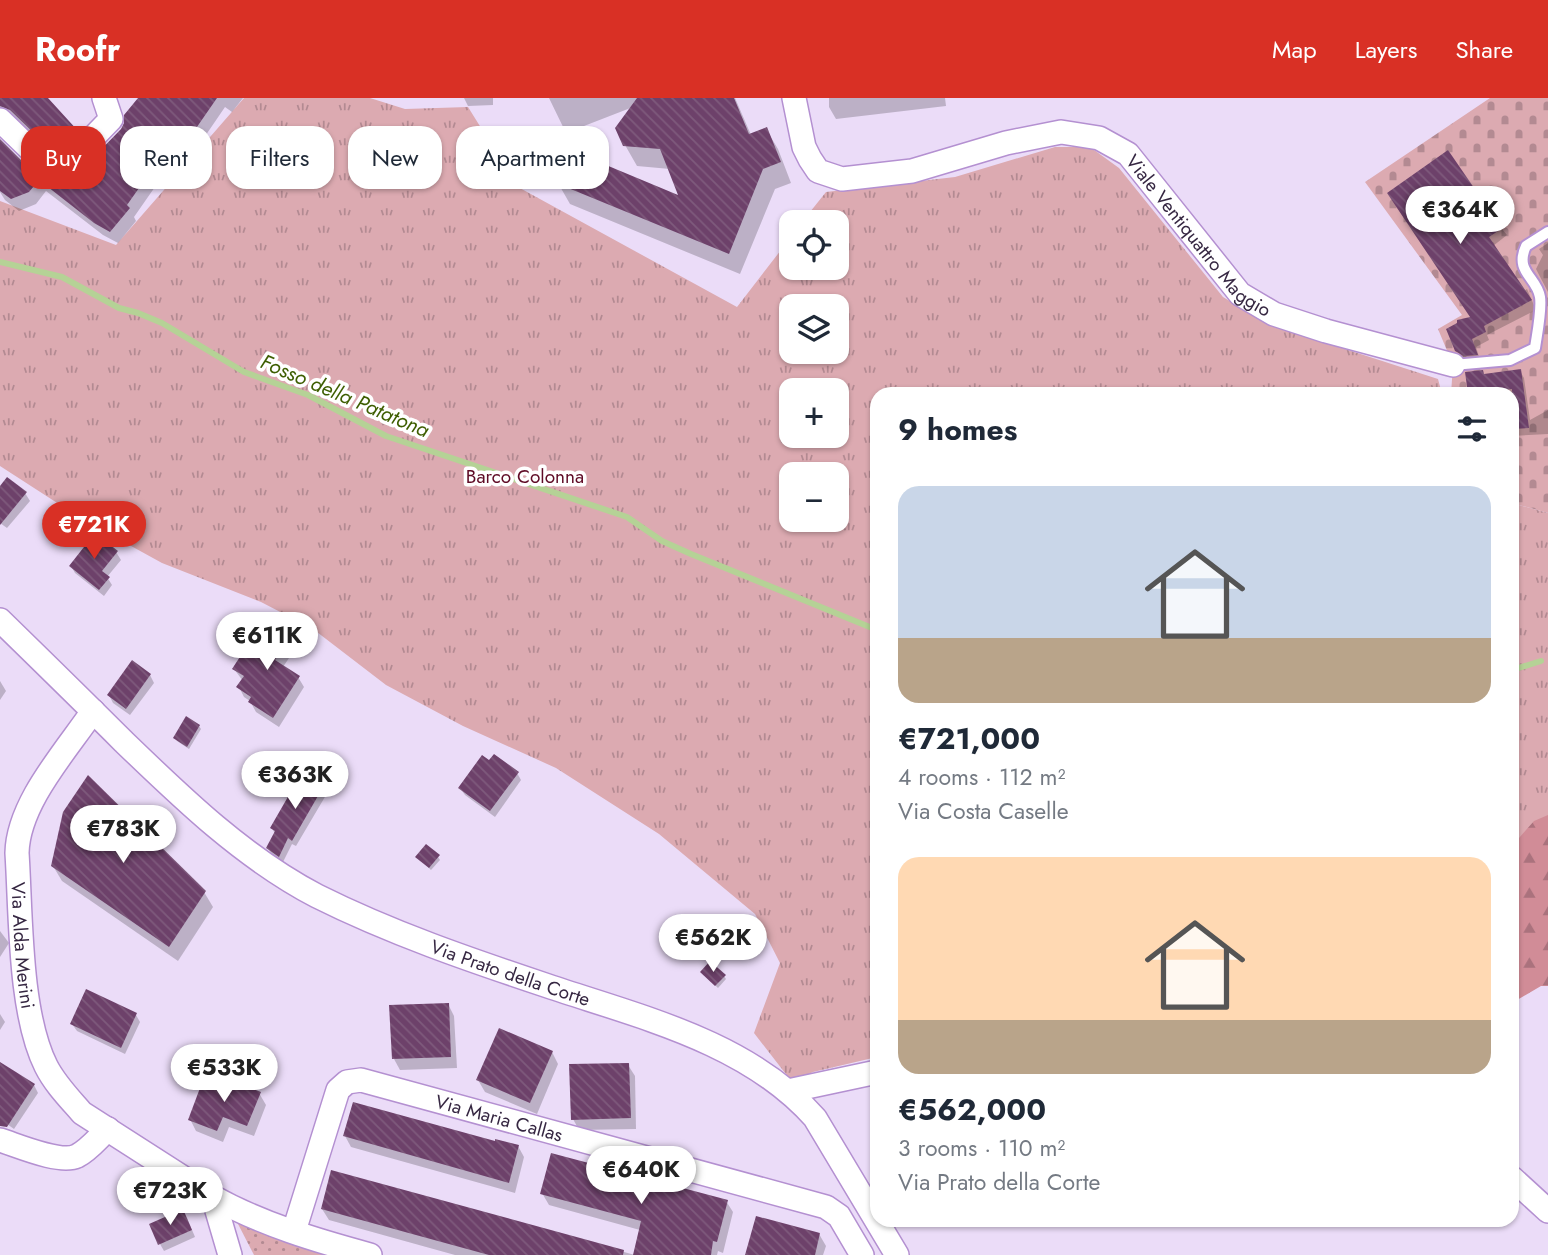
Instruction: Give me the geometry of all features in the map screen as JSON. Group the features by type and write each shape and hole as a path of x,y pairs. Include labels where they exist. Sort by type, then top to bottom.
{"street":[{"path":"0,120 30,149 49,160 77,154 111,119 104,98"},
{"name":"Viale Ventiquattro Maggio","path":"794,98 804,147 810,159 818,171 842,179 912,172 1006,143 1060,132 1099,138 1128,154 1240,294 1275,314 1325,331 1452,365"},
{"name":"Via Prato della Corte","path":"0,620 156,772 260,862 302,888 358,915 482,964 649,1020 698,1039 749,1064 788,1091 807,1109 822,1129 870,1210"},
{"name":"Via Alda Merini","path":"93,711 29,805 20,826 17,853 27,998 41,1052 49,1071 82,1112 213,1197 294,1231 370,1255"},
{"path":"788,1091 870,1073"},
{"name":"Via Maria Callas","path":"294,1231 338,1090 347,1082 361,1080 826,1207 839,1216 862,1255"},
{"path":"0,1140 57,1157 72,1158 84,1152 108,1129"},
{"path":"1519,1184 1548,1211"},
{"path":"213,1197 230,1255"},
{"name":"Via Prato della Corte","path":"880,1227 897,1255"}],"lane":[{"path":"1452,365 1510,360 1535,348 1540,296 1524,269 1523,258 1526,246 1548,232"}],"green space":[{"name":"Barco Colonna","path":"244,98 370,98 405,109 468,107 480,126 456,126 456,189 522,189 737,307 779,253 779,280 849,280 849,210 812,210 826,192 955,177 1055,147 1090,147 1119,168 1223,297 1268,324 1438,379 1440,387 870,387 870,1059 813,1072 792,1082 754,1033 780,963 755,914 659,834 556,768 463,726 386,685 313,629 261,602 162,563 82,519 0,466 0,201 116,245 165,189 212,189 212,135"},
{"path":"1490,98 1548,98 1548,513 1519,505 1519,387 1451,387 1453,365 1438,329 1462,315 1365,182"},
{"path":"1519,505 1548,513 1548,815 1534,821 1519,838"},
{"path":"1548,730 1548,986 1541,986 1519,999 1519,738"},
{"path":"237,1222 345,1255 254,1255"}],"building":[{"path":"0,98 48,98 74,126 27,126 10,110 0,106"},
{"path":"138,98 217,98 198,126 122,126 124,115"},
{"path":"637,98 734,98 749,134 767,127 781,162 763,169 729,254 571,189 609,189 609,166 678,195 660,149 623,146 615,128"},
{"path":"120,130 120,189 138,189 127,205 130,208 110,232 51,189 106,189 106,144"},
{"path":"0,139 21,160 21,189 32,189 11,199 0,191"},
{"path":"1448,150 1504,227 1489,237 1532,300 1484,326 1486,332 1472,339 1478,355 1464,356 1455,351 1446,329 1457,323 1457,320 1470,317 1387,193"},
{"path":"1521,369 1529,428 1519,429 1519,387 1467,387 1465,372 1483,370 1484,374"},
{"path":"7,477 27,492 0,525 0,486"},
{"path":"95,533 118,551 102,571 110,577 99,590 69,566"},
{"path":"281,619 296,629 275,660 300,676 273,718 248,702 251,697 236,687 244,676 232,669 249,643 260,650"},
{"path":"132,660 151,674 126,709 107,695"},
{"path":"186,716 200,725 187,747 173,738"},
{"path":"494,754 519,772 490,811 458,788 482,755 489,760"},
{"path":"304,769 326,782 292,841 288,838 279,857 266,848 275,831 270,828"},
{"path":"88,775 206,891 169,947 51,866 63,812"},
{"path":"426,844 440,855 429,868 415,857"},
{"path":"710,961 726,975 715,986 700,972"},
{"path":"86,989 137,1013 121,1048 70,1024"},
{"path":"449,1003 451,1057 392,1059 389,1005"},
{"path":"499,1028 553,1051 530,1103 476,1080"},
{"path":"0,1062 35,1084 7,1127 0,1126"},
{"path":"629,1063 631,1118 571,1120 569,1064"},
{"path":"203,1080 226,1089 230,1080 261,1092 247,1126 223,1117 217,1131 188,1120"},
{"path":"353,1102 495,1141 519,1145 509,1183 343,1136"},
{"path":"551,1153 728,1200 717,1242 713,1241 711,1255 633,1255 641,1221 540,1194"},
{"path":"331,1170 624,1250 623,1255 489,1255 321,1209"},
{"path":"183,1209 192,1230 158,1245 149,1224"},
{"path":"756,1216 820,1233 815,1255 745,1255"}],"waterway":[{"name":"Fosso della Patatona","path":"0,262 62,277 119,308 162,323 244,372 308,395 386,436 627,517 662,541 870,627"},
{"name":"Fosso della Patatona","path":"1519,668 1541,661"}]}
